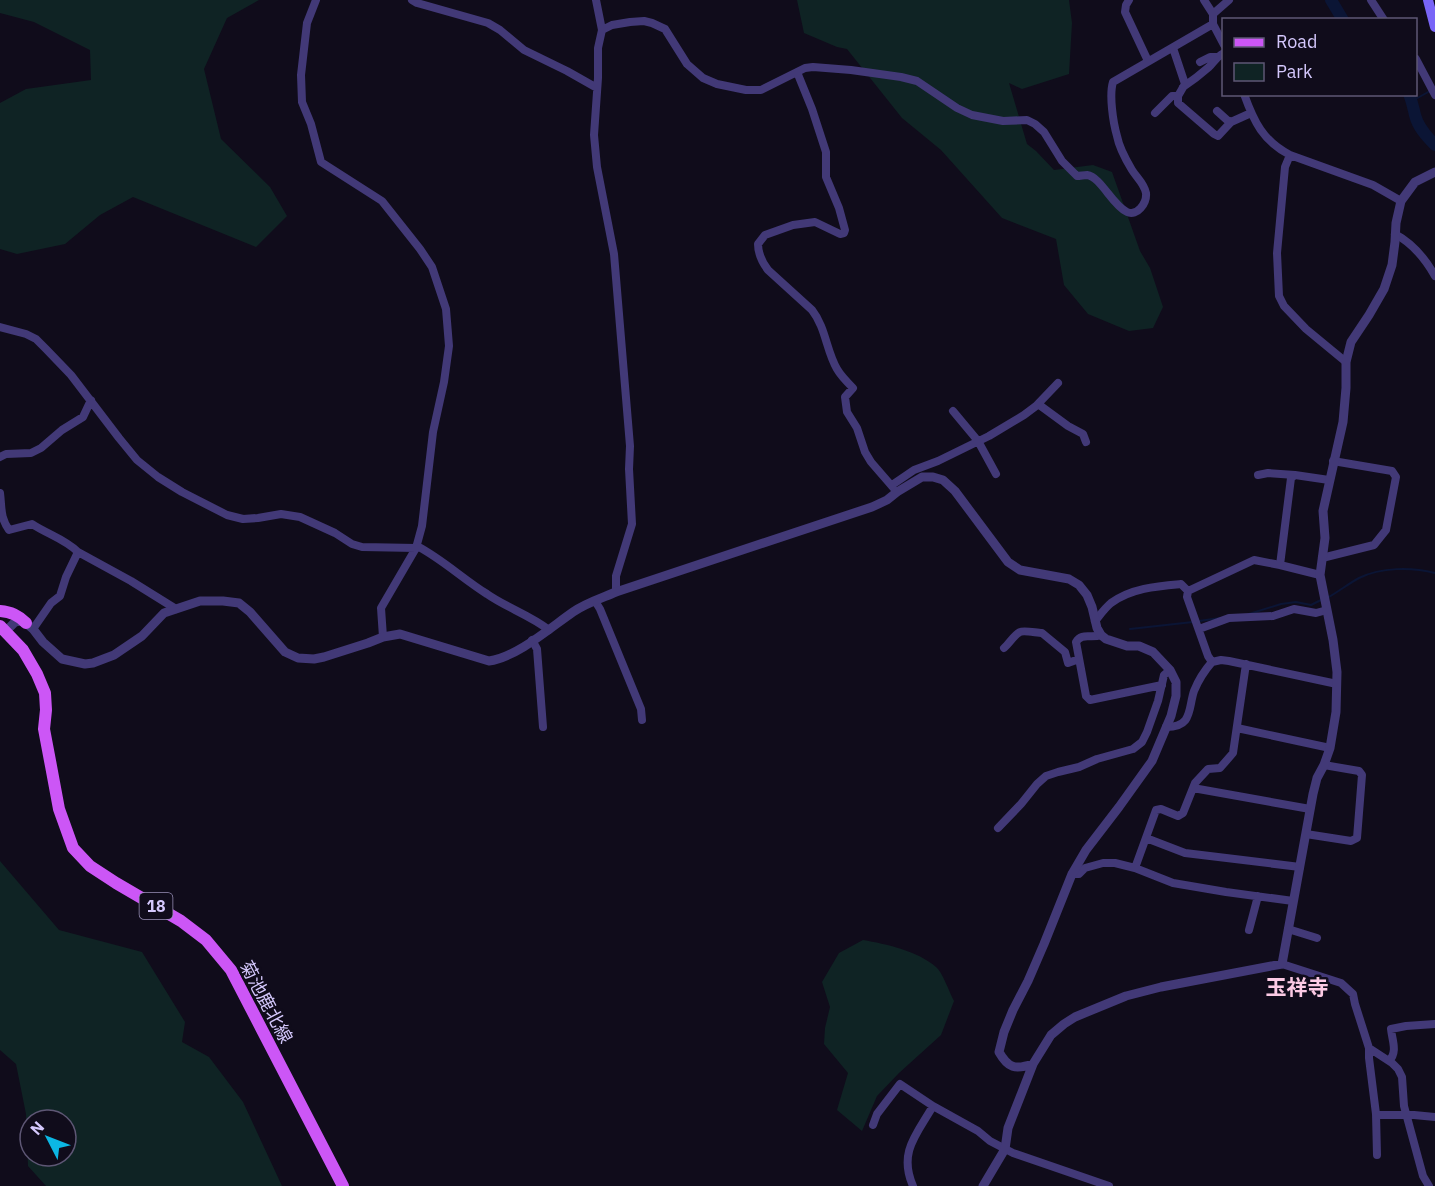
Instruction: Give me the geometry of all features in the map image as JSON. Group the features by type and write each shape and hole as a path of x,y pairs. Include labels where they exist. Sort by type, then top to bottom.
{"main road":[{"path":"1428,0 1435,27"},
{"path":"0,611 15,614 29,626"},
{"name":"菊池鹿北線","path":"3,629 23,650 45,693 44,729 59,809 73,848 90,866 181,921 206,939 231,970 343,1186"}],"street":[{"path":"316,0 307,23 301,75 302,102 311,124 321,162 381,201 432,267 446,309 448,346 444,382 433,432 422,526 416,547 381,608 383,637"},
{"path":"412,0 488,23 500,30 524,51 597,88"},
{"path":"596,0 602,30 598,48 594,135 597,167 614,254 630,446 632,524 616,576 616,592"},
{"path":"1129,0 1125,12 1148,61"},
{"path":"1204,0 1213,14 1213,24 1222,41"},
{"path":"1213,14 1229,0"},
{"path":"1371,0 1383,18"},
{"path":"602,30 612,25 630,22 652,23 665,30 687,64 703,78 717,84 746,90 761,90 805,68 813,67 851,70 917,81 957,108 972,115 1003,121 1027,120 1035,124 1044,132 1062,160 1077,176 1087,175 1094,178 1115,203 1123,210 1133,213 1139,210 1146,195 1143,185 1132,171 1117,138 1111,99 1113,82 1213,24"},
{"path":"1173,48 1185,84 1178,96 1178,103 1214,134 1218,136 1232,122 1251,113"},
{"path":"1183,87 1220,55"},
{"path":"1200,62 1220,55"},
{"path":"1417,61 1435,95"},
{"path":"797,72 826,152 826,177 845,230 844,234 840,234 815,222 793,225 765,236 758,244 758,252 768,270 816,315 824,330 836,368 852,388 845,397 847,412 865,452 894,488"},
{"path":"1155,112 1172,96 1178,96"},
{"path":"1245,96 1251,113 1272,144 1290,155 1373,185 1401,201"},
{"path":"1217,111 1232,122"},
{"path":"1290,155 1285,166 1277,253 1279,296 1284,306 1306,329 1346,362"},
{"path":"1282,964 1310,809 1317,778 1330,748 1336,712 1337,684 1334,651 1320,575 1325,538 1323,511 1343,422 1346,362 1351,342 1384,289 1392,265 1396,223 1401,201 1415,182 1432,173"},
{"path":"1395,234 1423,257 1435,276"},
{"path":"0,327 36,339 71,375 136,460 182,492 227,515 243,519 281,514 300,517 335,533 351,544 362,547 416,547 437,558 489,596 549,630"},
{"path":"3,629 20,621 29,626 62,659 85,664 93,663 114,655 142,636 164,613 200,601 223,601 239,603 250,612 285,652 298,658 324,657 368,644 383,637 400,634 489,661 498,659 521,648 575,610 616,592 872,507 887,500 894,488 914,470 978,441 1024,415 1058,383"},
{"path":"0,457 6,454 31,453 41,448 62,430 83,417 91,400"},
{"path":"1038,404 1083,434 1086,442"},
{"path":"953,411 978,441 996,474"},
{"path":"1322,558 1374,545 1386,530 1396,477 1392,471 1333,461"},
{"path":"1258,475 1268,473 1329,480"},
{"path":"1280,565 1292,478 1295,475"},
{"path":"894,488 922,477 943,480 955,491 1008,562 1020,570 1069,579 1079,585 1087,595 1101,635 1116,643 1138,646 1153,652 1170,670 1176,682 1176,696 1152,761 1086,850 1072,874 1041,952 1004,1032 999,1052 1004,1060 1012,1067 1022,1068 1033,1064"},
{"path":"0,494 0,513 3,523 9,530 32,524 176,609"},
{"path":"29,626 60,596 78,552"},
{"path":"1188,591 1254,561 1320,575"},
{"path":"1095,621 1117,599 1137,590 1181,584 1188,591"},
{"path":"1188,591 1187,597 1212,662"},
{"path":"595,601 641,709 642,720"},
{"path":"1199,629 1229,618 1273,616 1294,609 1316,613 1327,610"},
{"path":"1004,648 1019,632 1042,633 1065,652 1068,663 1079,659"},
{"path":"1101,635 1084,636 1076,642 1086,696 1090,700 1162,686"},
{"path":"532,640 537,649 543,728"},
{"path":"1166,727 1180,724 1188,718 1194,690 1212,662 1229,661 1337,684"},
{"path":"1135,868 1156,810 1161,808 1178,816 1183,813 1195,783 1208,769 1220,768 1233,753 1246,664"},
{"path":"998,828 1046,776 1133,749 1142,742 1158,701 1164,675 1170,670"},
{"path":"1237,728 1330,748"},
{"path":"1306,834 1352,841 1357,838 1362,775 1359,771 1324,765"},
{"path":"1193,788 1310,809"},
{"path":"1146,838 1185,853 1300,867"},
{"path":"1072,874 1078,874 1085,868 1103,863 1115,863 1173,883 1293,901"},
{"path":"1249,930 1258,896"},
{"path":"1288,929 1317,938"},
{"path":"983,1186 1005,1149 1008,1128 1033,1064 1051,1035 1075,1017 1126,996 1161,987 1282,964 1341,983 1353,994 1369,1048 1376,1115 1377,1155"},
{"path":"1389,1061 1394,1052 1391,1029 1435,1024"},
{"path":"1369,1048 1389,1061 1398,1069 1402,1077 1404,1106 1423,1176 1429,1186"},
{"path":"873,1125 876,1114 900,1084 1013,1153 1109,1186"},
{"path":"913,1186 908,1176 909,1146 933,1106"},
{"path":"1376,1115 1406,1114 1435,1117"}],"green space":[{"path":"0,0 259,0 227,18 204,69 221,139 270,187 287,216 256,247 133,197 100,215 65,244 17,254 0,249 0,103 26,89 91,80 90,50 34,22 0,13"},
{"path":"797,0 1069,0 1072,23 1069,74 1022,89 1009,83 1027,144 1054,170 1093,165 1112,172 1163,307 1153,328 1129,331 1088,314 1064,285 1056,239 1002,218 941,150 902,118 847,49 804,33"},
{"path":"0,861 59,930 142,952 185,1022 182,1042 209,1057 243,1102 282,1186 46,1186 30,1168 78,1168 78,1108 25,1108 16,1064 0,1050"},
{"path":"863,940 901,949 929,961 941,974 954,1001 941,1035 877,1096 862,1131 837,1110 848,1073 824,1044 830,1007 822,982 839,953"}],"waterway":[{"path":"1331,0 1342,18"},
{"path":"1412,101 1430,91"},
{"path":"1410,96 1418,123 1435,145"},
{"path":"1327,598 1368,574 1407,569 1435,573"},
{"path":"1249,614 1281,604 1296,602 1311,605 1321,600"},
{"path":"1199,621 1220,618"},
{"path":"1130,629 1193,622"}],"district":[{"name":"玉祥寺","path":"1297,988"}]}
